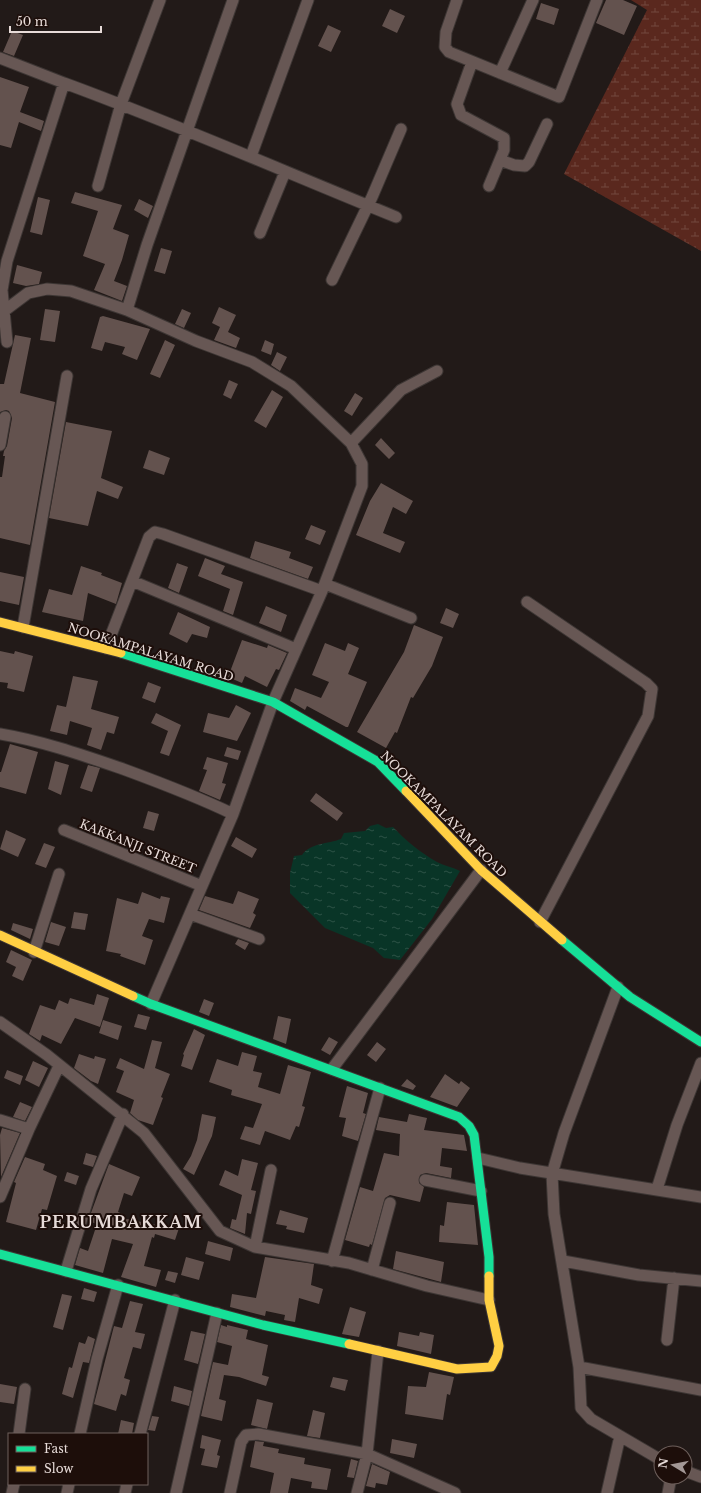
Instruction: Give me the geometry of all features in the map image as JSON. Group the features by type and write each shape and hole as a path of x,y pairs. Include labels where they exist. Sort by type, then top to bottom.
{"street":[{"path":"98,186 121,104 160,0"},
{"path":"126,310 186,132 233,0"},
{"path":"251,156 308,0"},
{"path":"457,0 446,32 445,47 449,52 559,97 597,0"},
{"path":"500,73 533,0"},
{"path":"0,58 64,84 121,104 186,132 251,156 285,172 396,217"},
{"path":"472,62 456,104 461,115 504,138 504,150 489,186"},
{"path":"7,342 2,313 2,290 7,261 64,84"},
{"path":"500,160 514,165 525,166 529,162 547,124"},
{"path":"332,280 368,206 401,128"},
{"path":"260,233 285,172"},
{"path":"2,313 28,293 47,289 71,291 126,310 196,341 252,362 291,386 351,443 362,464 362,486 323,587 273,702 233,814 151,1004"},
{"path":"351,443 401,390 437,371"},
{"path":"23,627 67,376"},
{"path":"0,445 5,417"},
{"path":"106,648 149,537 155,532 323,587 411,618"},
{"path":"132,581 296,648"},
{"path":"527,602 646,683 652,689 648,716 540,922"},
{"name":"NOOKAMPALAYAM ROAD","path":"0,622 106,648 273,702 378,762 481,870 540,922 630,997 701,1042"},
{"path":"0,734 34,740 74,752 192,794 233,814"},
{"name":"KAKKANJI STREET","path":"64,830 202,886"},
{"path":"332,1069 481,870"},
{"path":"34,952 59,874"},
{"path":"190,914 259,939"},
{"path":"0,935 34,952 151,1004 303,1061 332,1069 459,1117 469,1126 474,1135 478,1158 489,1257 489,1300 498,1346 497,1356 491,1367 479,1369 457,1369 217,1313 175,1300 0,1254"},
{"path":"618,987 564,1133 552,1174 554,1214 563,1261 579,1366 581,1408 591,1419 653,1455"},
{"path":"0,1022 47,1055 59,1066 123,1114 144,1133 220,1231 255,1247 372,1270 427,1286 489,1300"},
{"path":"657,1189 677,1125 701,1063"},
{"path":"0,1197 28,1129 59,1066"},
{"path":"332,1261 380,1088"},
{"path":"66,1272 91,1189 123,1114"},
{"path":"0,1120 28,1129"},
{"path":"478,1158 552,1174 701,1197"},
{"path":"255,1247 271,1170"},
{"path":"425,1180 481,1190"},
{"path":"372,1270 390,1203"},
{"path":"563,1261 639,1275 701,1281"},
{"path":"666,1340 674,1278"},
{"path":"80,1433 97,1359 118,1285"},
{"path":"140,1433 175,1300"},
{"path":"176,1493 217,1313"},
{"path":"357,1493 367,1454 378,1351"},
{"path":"579,1366 701,1390"},
{"path":"20,1433 25,1389"},
{"path":"230,1493 241,1442 246,1436 258,1434 367,1454 455,1493"},
{"path":"607,1493 620,1436"}],"green space":[{"path":"631,0 701,0 701,251 564,174 647,10"}],"water":[{"path":"378,824 386,828 393,827 425,855 460,871 432,919 400,960 384,958 373,948 325,928 290,893 290,873 294,856 302,855 305,851 314,846 341,839 344,833 365,831 370,826"}],"building":[{"path":"606,0 623,0 637,6 624,35 596,23"},
{"path":"541,3 559,9 554,25 536,19"},
{"path":"390,9 405,16 397,33 382,26"},
{"path":"328,25 341,31 331,52 318,46"},
{"path":"12,31 23,35 14,56 3,52"},
{"path":"0,77 29,87 20,112 44,121 41,131 19,122 11,148 0,145"},
{"path":"75,192 122,205 113,229 129,235 114,281 127,286 122,301 94,290 105,264 83,256 98,211 71,203"},
{"path":"38,197 50,200 42,235 30,232"},
{"path":"139,199 153,206 148,218 134,210"},
{"path":"161,248 172,251 165,274 154,271"},
{"path":"17,265 42,272 39,284 26,286 13,283"},
{"path":"219,307 236,315 228,332 240,338 236,348 214,340 220,327 212,323"},
{"path":"45,309 60,311 55,342 40,340"},
{"path":"182,309 191,313 184,328 175,324"},
{"path":"103,316 150,329 137,360 122,354 125,347 105,342 102,351 91,348 100,317"},
{"path":"15,335 31,338 20,393 55,402 30,545 0,538 0,477 2,477 5,456 3,456 7,446 12,418 9,411 6,410 0,412 0,384 4,384"},
{"path":"165,340 175,345 160,378 150,374"},
{"path":"265,340 274,344 271,355 261,351"},
{"path":"277,352 287,357 280,371 271,365"},
{"path":"229,380 238,384 231,399 223,395"},
{"path":"272,390 283,397 266,428 254,421"},
{"path":"355,393 363,398 352,416 344,411"},
{"path":"66,422 112,431 101,478 123,487 118,499 97,491 88,526 49,518"},
{"path":"381,438 395,453 389,459 375,445"},
{"path":"149,450 170,458 164,475 143,468"},
{"path":"381,483 413,501 406,514 393,507 383,533 405,542 400,553 356,535 370,501"},
{"path":"311,525 326,531 320,545 305,539"},
{"path":"255,541 291,552 289,558 313,567 308,579 250,558"},
{"path":"205,558 225,566 221,574 243,582 233,615 223,611 230,589 198,576"},
{"path":"177,563 188,567 179,593 168,588"},
{"path":"81,566 102,573 101,575 122,583 116,604 88,593 83,621 42,612 49,589 72,595"},
{"path":"0,572 24,577 19,605 0,601"},
{"path":"266,606 287,615 281,632 259,623"},
{"path":"446,608 459,614 453,628 440,623"},
{"path":"178,612 210,627 207,638 192,634 187,643 169,634"},
{"path":"414,625 443,637 432,666 413,698 411,697 397,733 395,732 386,748 357,732 404,652"},
{"path":"242,640 267,648 268,645 287,653 279,670 276,669 267,687 245,676 242,683 228,677"},
{"path":"325,643 345,651 348,643 359,648 348,674 367,682 348,727 307,706 305,710 290,701 295,688 321,698 329,682 312,675"},
{"path":"0,651 14,654 15,651 33,656 24,692 7,688 8,683 0,682"},
{"path":"73,676 98,681 91,709 119,717 114,734 107,732 101,750 87,745 92,728 70,721 67,735 50,731 57,705 66,707"},
{"path":"148,682 161,687 155,703 142,698"},
{"path":"236,705 251,713 237,741 203,732 208,713 229,718"},
{"path":"156,713 181,725 169,756 160,753 168,731 151,723"},
{"path":"10,744 38,752 26,794 0,787 0,772"},
{"path":"227,747 241,751 238,760 224,756"},
{"path":"207,757 228,763 222,783 226,784 220,800 199,791 207,770 203,769"},
{"path":"55,761 69,765 61,795 48,789"},
{"path":"88,765 100,768 92,792 80,788"},
{"path":"316,793 343,813 337,821 310,801"},
{"path":"148,811 159,814 154,831 143,828"},
{"path":"6,830 26,839 18,857 0,849"},
{"path":"236,837 257,849 252,858 231,846"},
{"path":"44,843 55,847 46,868 35,864"},
{"path":"238,891 259,899 253,913 256,915 250,928 199,910 205,896 233,904"},
{"path":"142,892 160,899 161,896 170,898 164,923 149,919 142,936 153,940 145,965 120,956 121,954 106,951 117,898 138,904"},
{"path":"74,912 88,914 85,930 71,928"},
{"path":"51,922 66,927 59,946 45,942"},
{"path":"13,923 33,929 30,939 11,930"},
{"path":"238,939 249,943 245,950 235,944"},
{"path":"11,950 32,960 23,981 12,976 16,967 6,962"},
{"path":"97,994 109,998 100,1027 75,1018 61,1044 42,1035 40,1041 29,1034 40,1005 55,1010 59,1000 68,1004 70,998 94,1005"},
{"path":"204,999 214,1003 209,1016 199,1012"},
{"path":"138,1014 150,1017 146,1030 134,1027"},
{"path":"278,1016 291,1019 286,1044 273,1039"},
{"path":"103,1020 122,1026 118,1040 99,1033"},
{"path":"194,1029 205,1035 192,1070 181,1066 183,1054"},
{"path":"329,1037 338,1042 330,1055 321,1050"},
{"path":"152,1040 162,1042 155,1068 170,1074 161,1097 163,1098 153,1125 138,1120 130,1113 134,1100 116,1092 124,1071 116,1068 120,1058 144,1069"},
{"path":"377,1042 386,1049 376,1062 367,1055"},
{"path":"242,1052 257,1056 253,1071 262,1073 258,1087 280,1094 288,1065 311,1072 302,1106 305,1107 299,1127 296,1126 290,1140 265,1131 260,1145 240,1139 245,1126 253,1128 262,1104 231,1095 232,1090 209,1082 217,1059 238,1066"},
{"path":"79,1054 94,1059 95,1056 106,1059 98,1084 91,1081 74,1068"},
{"path":"33,1061 48,1068 39,1087 25,1080"},
{"path":"7,1070 23,1076 20,1085 4,1078"},
{"path":"445,1074 459,1084 461,1081 470,1088 457,1107 430,1097"},
{"path":"407,1079 416,1086 413,1090 401,1086"},
{"path":"347,1086 368,1093 363,1113 366,1114 358,1141 342,1136 346,1118 339,1117"},
{"path":"20,1102 32,1107 25,1121 13,1117"},
{"path":"202,1114 216,1117 212,1136 194,1175 183,1169 191,1156 197,1140"},
{"path":"409,1114 427,1118 424,1130 464,1135 467,1151 442,1148 440,1166 452,1168 451,1178 426,1173 420,1175 419,1183 424,1187 420,1202 390,1195 385,1198 372,1245 370,1244 369,1247 345,1240 360,1187 373,1191 384,1153 399,1156 400,1134 376,1130 379,1117 407,1122"},
{"path":"2,1128 20,1133 1,1177 0,1135"},
{"path":"86,1153 97,1156 93,1167 83,1164"},
{"path":"25,1157 45,1164 43,1170 57,1176 47,1210 42,1209 36,1230 6,1222 16,1183 14,1182"},
{"path":"242,1159 258,1163 251,1190 256,1191 251,1214 247,1213 245,1234 230,1228 232,1219 236,1220 242,1195 219,1185 225,1170 238,1176"},
{"path":"109,1164 140,1177 132,1196 124,1193 118,1212 123,1214 122,1218 166,1227 167,1225 179,1228 175,1240 155,1234 154,1238 152,1237 144,1266 161,1270 156,1287 121,1277 133,1244 112,1239 103,1273 75,1265 80,1248 88,1251 97,1224 88,1221"},
{"path":"67,1172 79,1176 76,1185 64,1181"},
{"path":"447,1202 474,1205 478,1245 439,1242 440,1225 444,1226"},
{"path":"280,1210 308,1218 304,1233 286,1229 287,1226 276,1224"},
{"path":"208,1241 233,1248 230,1261 205,1254"},
{"path":"396,1251 444,1262 441,1282 393,1269"},
{"path":"186,1257 204,1262 199,1280 181,1275"},
{"path":"265,1257 314,1264 311,1285 323,1289 319,1304 299,1298 295,1322 284,1320 285,1315 266,1311 265,1316 230,1307 232,1294 256,1298"},
{"path":"168,1271 178,1273 175,1283 165,1280"},
{"path":"84,1288 97,1292 94,1302 81,1299"},
{"path":"62,1294 72,1296 63,1330 53,1327"},
{"path":"130,1301 143,1304 135,1332 145,1334 141,1349 133,1347 124,1378 130,1380 126,1396 121,1394 116,1411 94,1404 114,1326 122,1328"},
{"path":"350,1307 366,1312 359,1337 342,1334"},
{"path":"221,1325 248,1330 246,1339 268,1345 262,1375 269,1377 266,1386 239,1377 224,1375 219,1399 226,1401 222,1421 201,1416 213,1362 228,1365 232,1346 217,1342"},
{"path":"191,1331 205,1334 198,1364 184,1360"},
{"path":"399,1332 419,1336 420,1332 434,1335 431,1354 397,1346"},
{"path":"88,1336 95,1339 89,1363 83,1362 73,1398 62,1394 69,1367 72,1368 79,1342 85,1344"},
{"path":"429,1372 454,1377 450,1395 447,1394 443,1420 405,1414 408,1386 426,1387"},
{"path":"333,1377 348,1380 345,1391 330,1387"},
{"path":"0,1384 17,1387 14,1404 0,1402"},
{"path":"174,1386 192,1391 189,1406 171,1401"},
{"path":"257,1399 273,1403 267,1429 251,1425"},
{"path":"313,1410 325,1413 320,1438 307,1436"},
{"path":"152,1416 159,1417 155,1431 148,1430"},
{"path":"121,1420 134,1423 132,1433 118,1433"},
{"path":"202,1435 221,1440 217,1455 220,1456 217,1468 201,1465 205,1449 200,1448"},
{"path":"392,1439 417,1444 414,1458 390,1453"},
{"path":"255,1441 264,1442 263,1446 279,1449 278,1453 305,1458 304,1464 331,1469 327,1490 311,1488 312,1482 291,1478 288,1493 270,1493 274,1473 250,1467"},
{"path":"351,1459 358,1461 354,1478 347,1477"},
{"path":"372,1464 390,1472 387,1485 376,1483 375,1488 366,1486"}],"traffic: fast":[{"path":"121,653 273,702 378,762 406,791"},
{"path":"562,940 630,997 701,1042"},
{"path":"133,996 151,1004 459,1117 469,1126 474,1135 489,1257 489,1276"},
{"path":"0,1254 263,1325 349,1344"}],"traffic: slow":[{"path":"0,622 121,653"},
{"path":"406,791 481,870 562,940"},
{"path":"0,935 133,996"},
{"path":"349,1344 457,1369 491,1367 497,1356 499,1346 489,1300 489,1276"}],"district":[{"name":"PERUMBAKKAM","path":"121,1222"}]}
